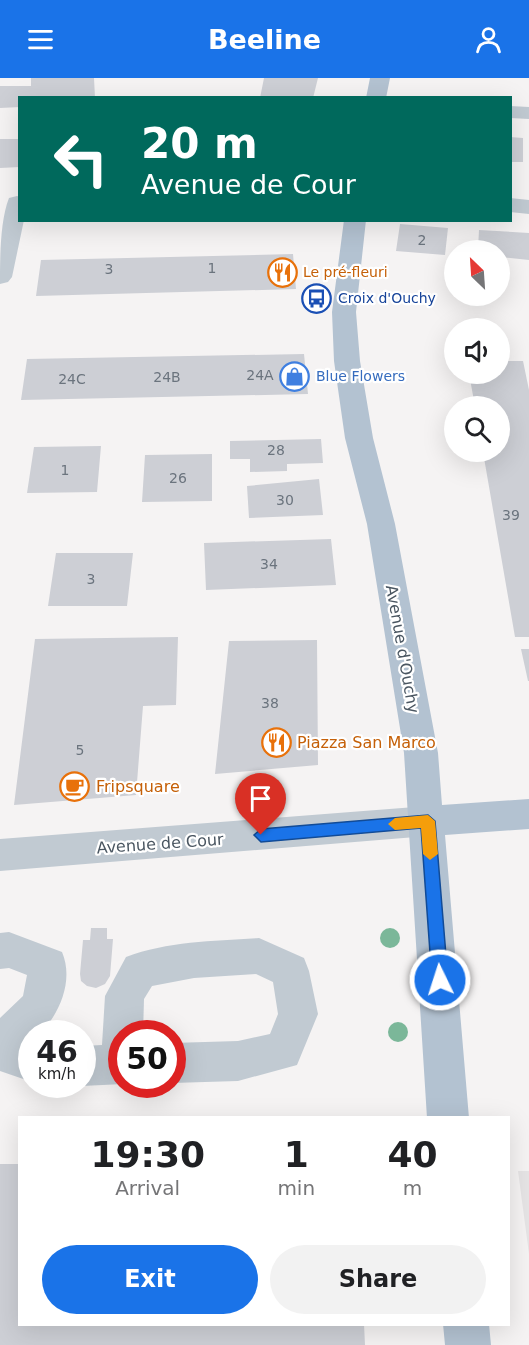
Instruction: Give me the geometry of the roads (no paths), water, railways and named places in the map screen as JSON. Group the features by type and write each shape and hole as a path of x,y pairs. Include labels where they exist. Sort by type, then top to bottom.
{"main road":[{"path":"376,96 380,78"},
{"name":"Avenue d'Ouchy","path":"355,222 344,312 347,361 359,438 381,524 417,726 428,821 448,1116"},
{"path":"428,821 529,814"},
{"path":"466,1326 468,1345"}],"street":[{"path":"512,112 529,113"},
{"path":"0,277 12,203"},
{"path":"512,205 529,207"},
{"name":"Avenue de Cour","path":"0,855 428,821"},
{"path":"0,951 9,950 48,965 41,1005 0,1045"},
{"path":"124,1020 125,996 140,970 194,960 259,956 290,970 298,1014 283,1051 238,1061 186,1063"},
{"path":"0,1051 18,1057"}],"place":[{"name":"Le pré-fleuri","path":"282,272"},
{"name":"Croix d'Ouchy","path":"317,298"},
{"name":"Blue Flowers","path":"295,376"},
{"name":"Piazza San Marco","path":"276,742"},
{"name":"Fripsquare","path":"75,786"}]}
